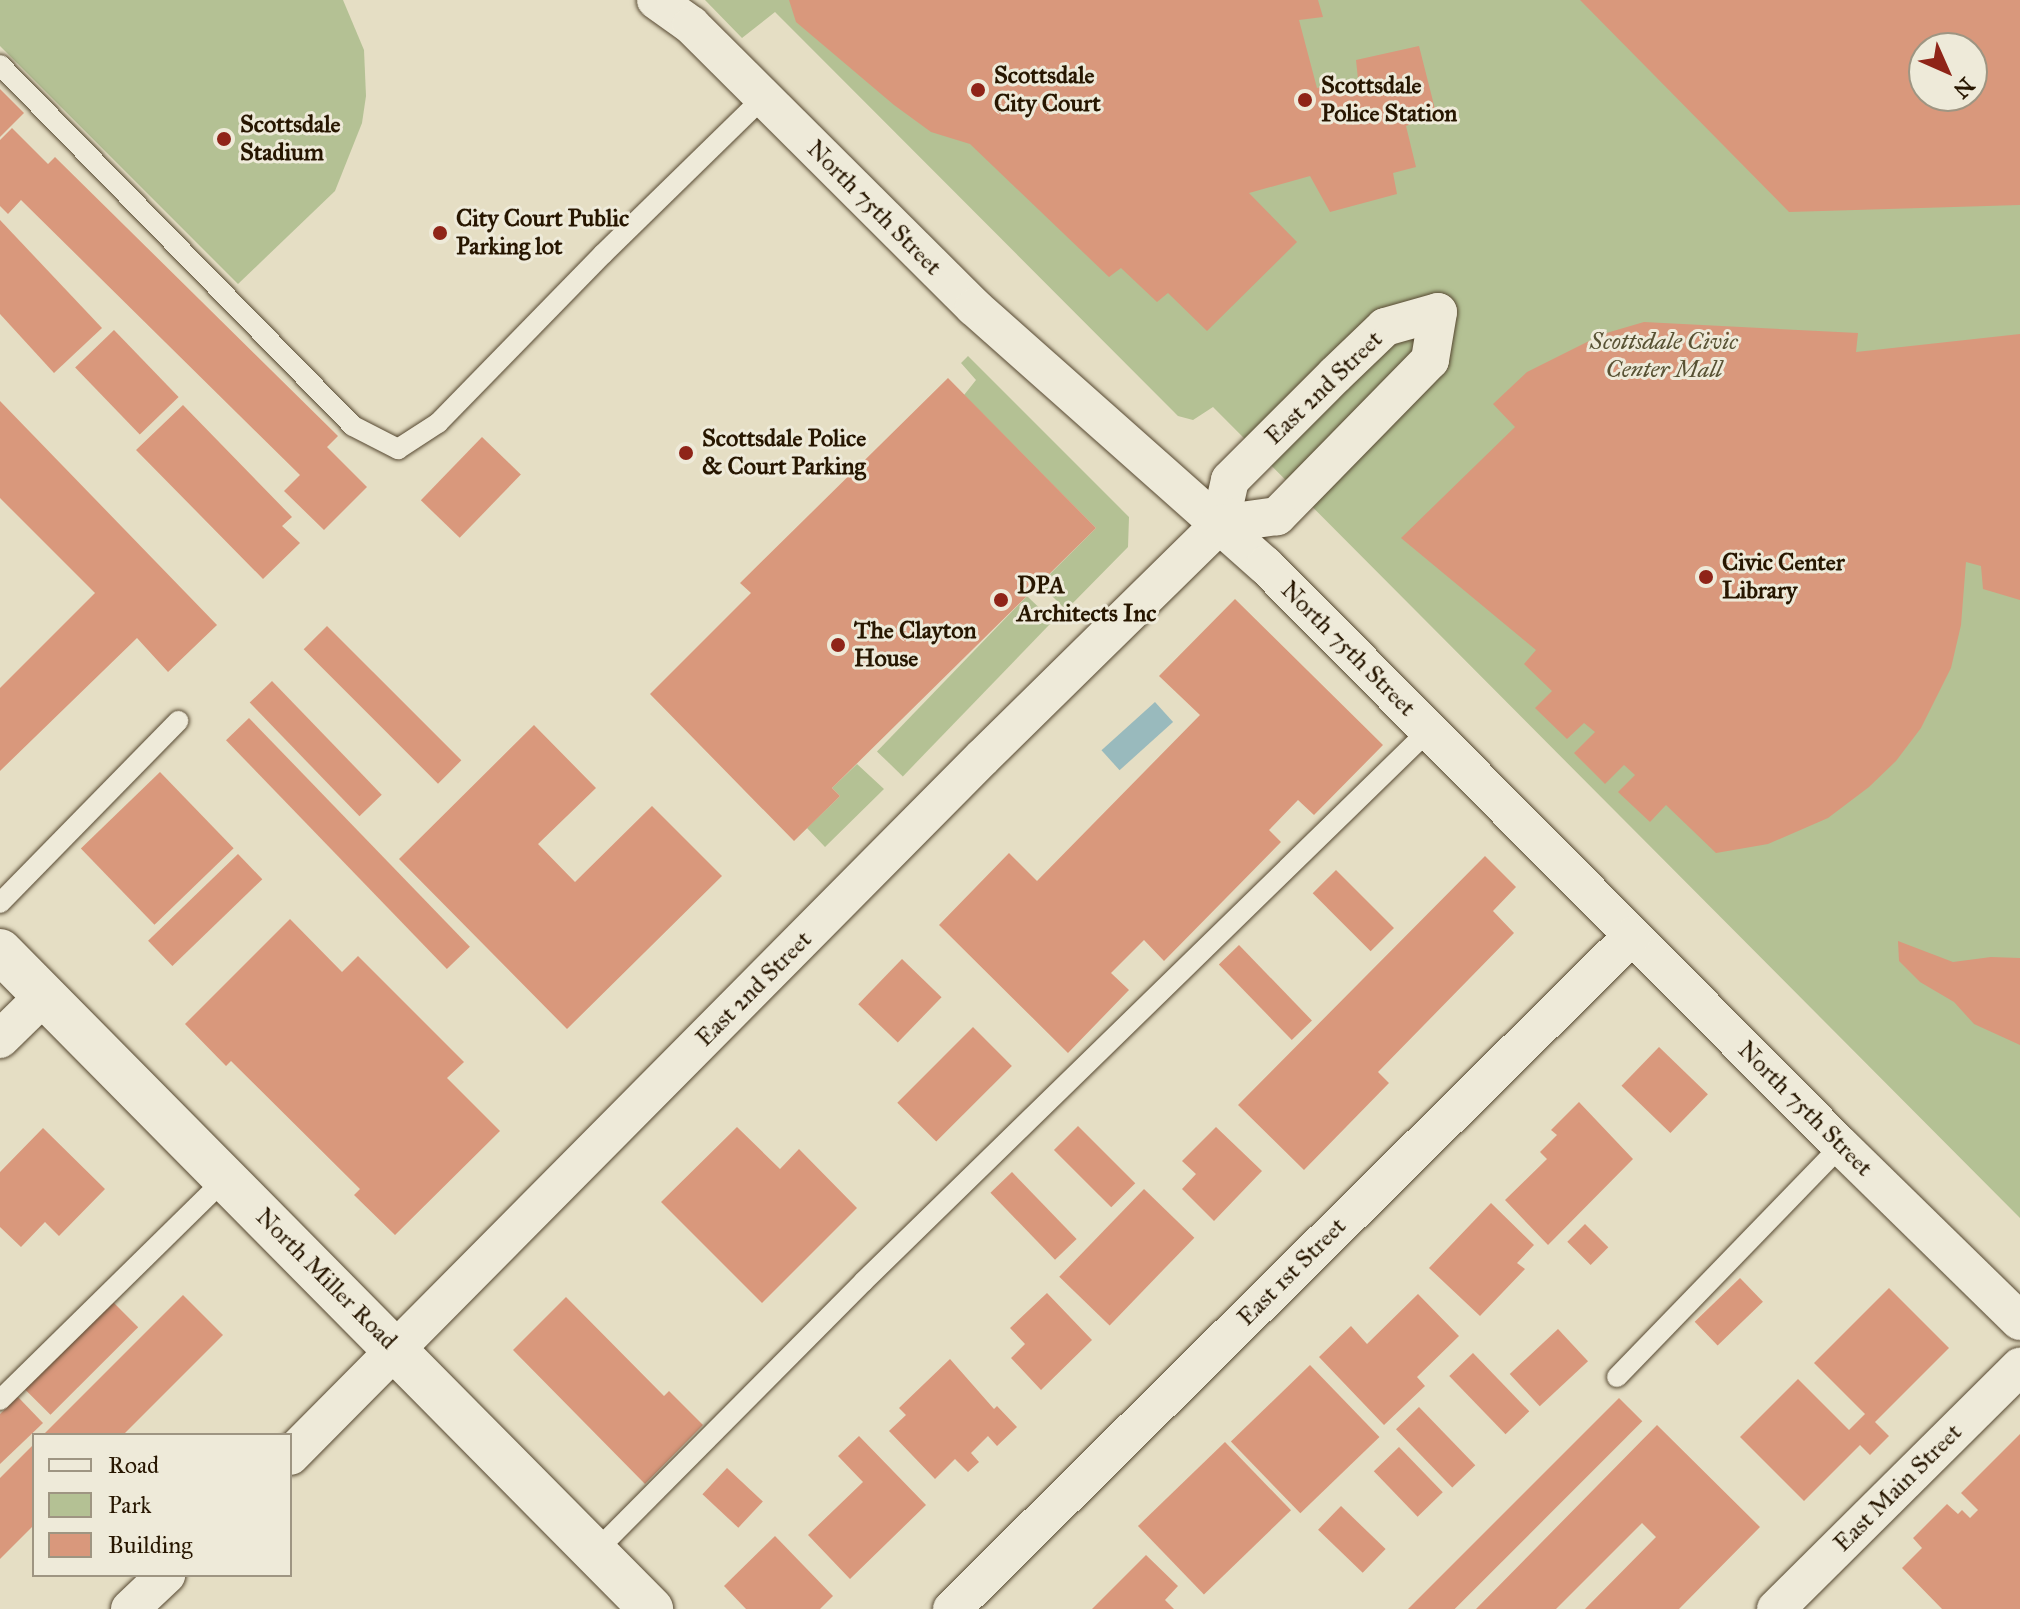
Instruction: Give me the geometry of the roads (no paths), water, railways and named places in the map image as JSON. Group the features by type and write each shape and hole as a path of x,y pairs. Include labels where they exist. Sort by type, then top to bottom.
{"street":[{"name":"North 75th Street","path":"656,0 691,25 974,307 1220,524 2020,1321"},
{"name":"East 2nd Street","path":"292,1454 982,758 1220,524 1230,480 1335,375 1385,327 1438,312 1430,360 1277,516 1220,524"},
{"name":"East 1st Street","path":"952,1609 1632,936"},
{"name":"North Miller Road","path":"0,951 651,1609"},
{"path":"0,1039 45,995"},
{"name":"East Main Street","path":"1776,1609 2020,1367"},
{"path":"130,1609 164,1577"}],"lane":[{"path":"0,65 353,426 398,449 438,423 603,254 762,99"},
{"path":"0,903 178,721"},
{"path":"596,1551 863,1282 1429,730"},
{"path":"1617,1377 1841,1146"},
{"path":"0,1400 226,1178"}],"water":[{"path":"1155,702 1173,722 1120,770 1101,750"}],"place":[{"name":"Scottsdale City Court","path":"978,90"},
{"name":"Scottsdale Police Station","path":"1305,100"},
{"name":"Scottsdale Stadium","path":"224,139"},
{"name":"City Court Public Parking lot","path":"440,233"},
{"name":"Scottsdale Police & Court Parking","path":"686,453"},
{"name":"Civic Center Library","path":"1706,577"},
{"name":"DPA Architects Inc","path":"1001,600"},
{"name":"The Clayton House","path":"838,645"}],"park label":[{"name":"Scottsdale Civic Center Mall","path":"1664,356"}]}
